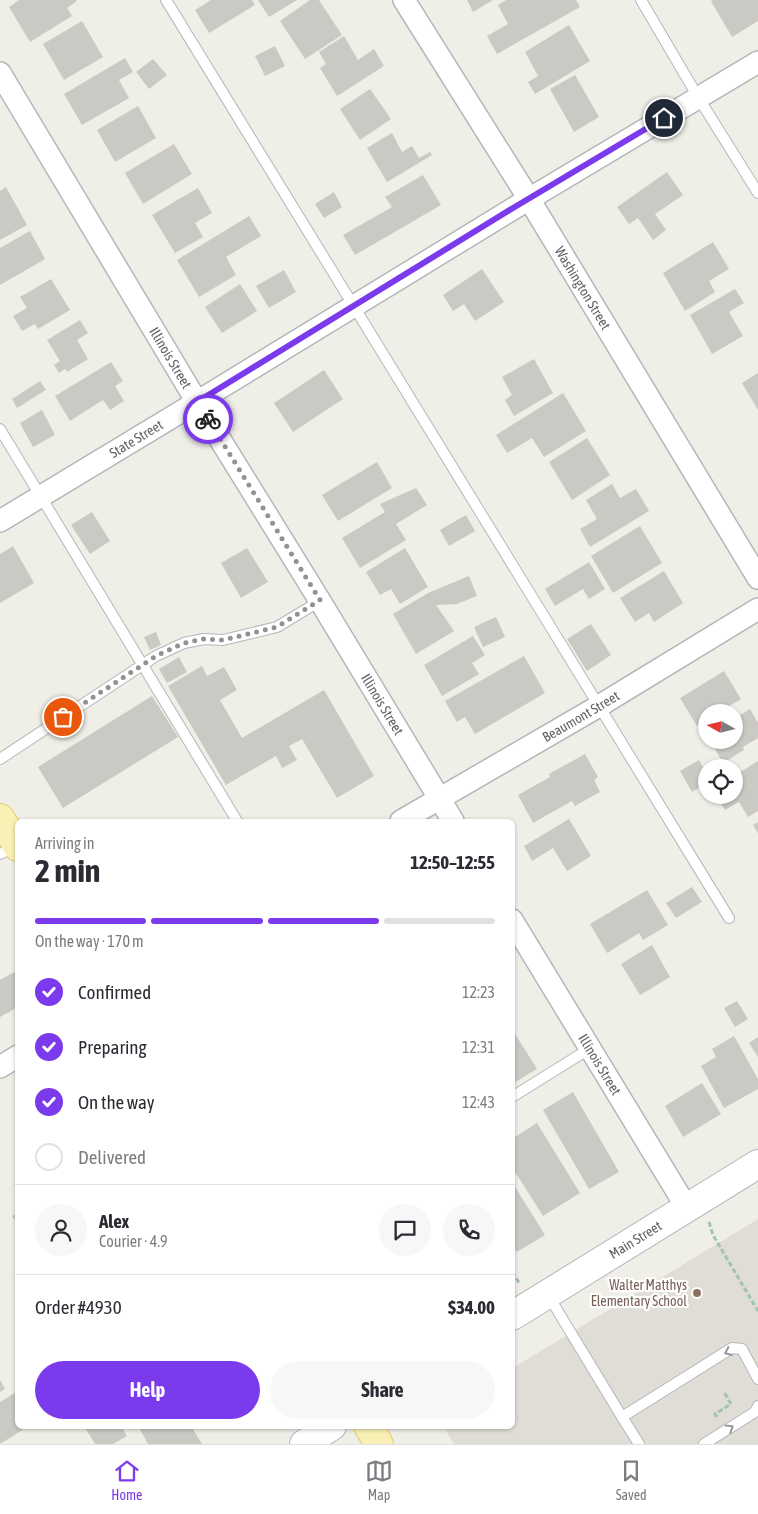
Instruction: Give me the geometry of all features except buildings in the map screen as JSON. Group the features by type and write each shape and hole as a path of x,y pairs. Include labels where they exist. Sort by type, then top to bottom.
{"main road":[{"path":"0,818 11,849"},
{"path":"370,1429 379,1444"}],"street":[{"name":"Washington Street","path":"404,0 529,199 758,578"},
{"name":"State Street","path":"0,521 758,62"},
{"name":"Illinois Street","path":"0,73 197,402 320,600 452,819"},
{"name":"Beaumont Street","path":"404,819 599,706 758,609"},
{"name":"Illinois Street","path":"515,925 589,1049 694,1203"},
{"path":"0,1067 15,1058"},
{"name":"Main Street","path":"515,1314 758,1164"},
{"path":"304,1444 327,1429"}],"lane":[{"path":"166,0 729,918"},
{"path":"641,0 698,97 758,193"},
{"path":"0,429 236,819"},
{"path":"0,759 156,656 184,643 204,639 223,640 277,627 320,600"},
{"path":"515,1095 589,1049"},
{"path":"548,1294 639,1444"},
{"path":"622,1417 732,1348 742,1349 758,1378"},
{"path":"704,1444 755,1412 758,1406"}],"path":[{"path":"694,1203 758,1311"},
{"path":"720,1422 715,1414 731,1404 724,1392"}],"shaded area":[{"name":"Walter Matthys Elementary School","path":"758,1219 758,1444 454,1444 445,1429 515,1429 515,1367"}],"way so far":[{"path":"63,717 156,656 184,643 204,639 223,640 277,627 320,600 208,419"}],"place":[{"name":"Walter Matthys Elementary School","path":"697,1293"}],"route":[{"path":"208,419 197,402 513,208 664,118"}]}
